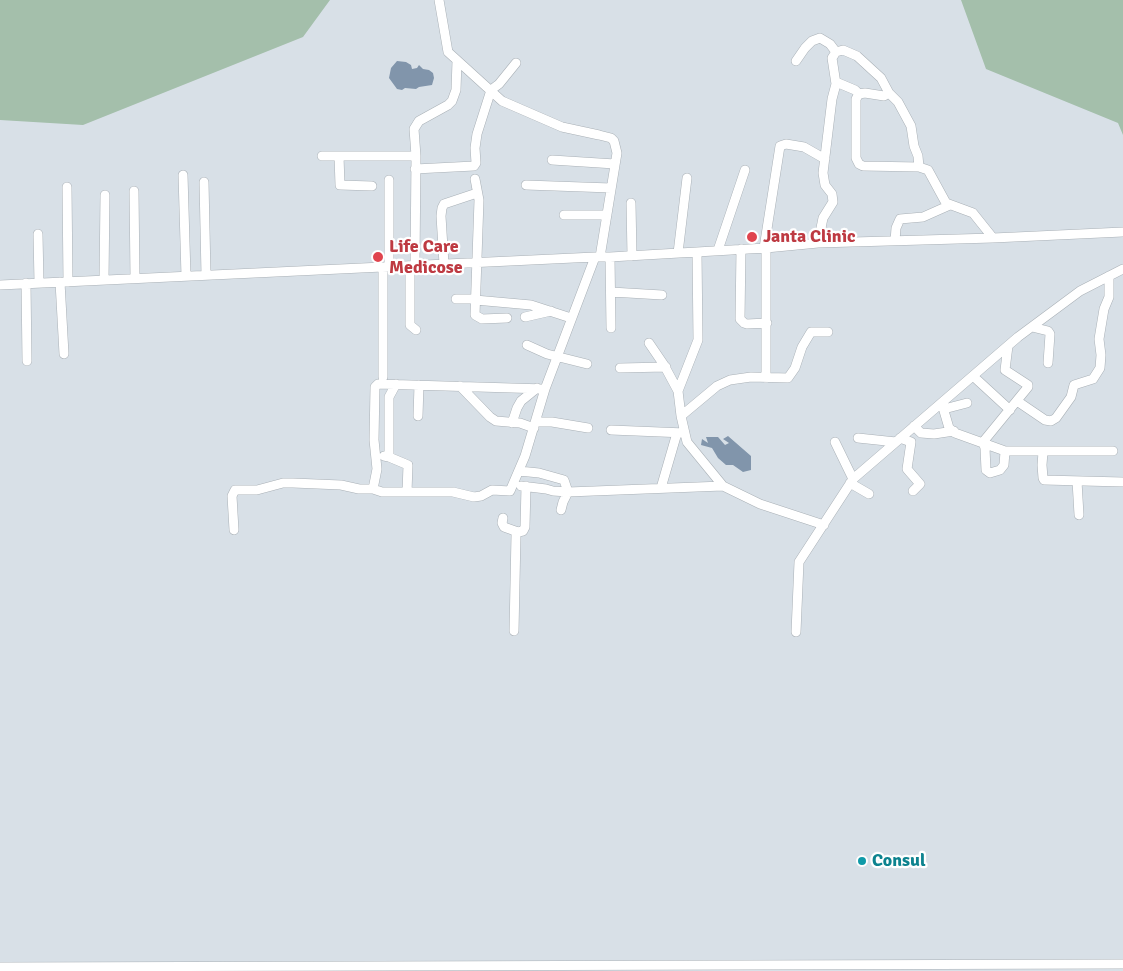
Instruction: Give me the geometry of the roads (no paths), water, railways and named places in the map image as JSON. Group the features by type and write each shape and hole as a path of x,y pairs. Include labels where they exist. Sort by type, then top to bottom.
{"street":[{"path":"234,530 232,496 235,490 256,490 283,483 341,485 382,492 453,492 474,497 492,490 508,492 512,490 535,425 541,388 597,257 607,215 617,152 614,141 610,138 562,127 502,101 448,52 439,0"},
{"path":"796,61 812,41 820,38 830,44 836,52"},
{"path":"818,243 822,218 831,206 833,198 824,179 836,82 832,58 836,52 843,50 857,56 881,78 889,93 898,102 911,126 919,166"},
{"path":"416,330 410,326 416,169 414,129 419,121 452,101 456,90 457,61"},
{"path":"416,169 474,166 476,162 477,134 491,90 499,84 516,63"},
{"path":"836,82 855,90 859,94"},
{"path":"859,94 884,96 889,93"},
{"path":"859,94 856,99 856,158 859,164 863,166 919,166 928,170 943,199 950,205 973,212 993,238"},
{"path":"766,378 765,248 780,146 786,144 804,147 825,159"},
{"path":"322,156 416,156"},
{"path":"339,156 336,185 372,186"},
{"path":"552,160 615,164"},
{"path":"718,250 745,170"},
{"path":"183,175 186,276"},
{"path":"678,253 687,178"},
{"path":"476,179 479,210 475,316 478,318 507,318"},
{"path":"384,377 389,180"},
{"path":"204,182 206,275"},
{"path":"526,185 611,188"},
{"path":"64,354 67,187"},
{"path":"134,191 135,278"},
{"path":"444,264 442,208 444,204 477,193"},
{"path":"104,280 105,195"},
{"path":"631,203 632,256"},
{"path":"895,241 896,228 900,219 922,217 950,205"},
{"path":"564,215 607,215"},
{"path":"0,285 632,256 818,243 1123,232"},
{"path":"38,234 39,283"},
{"path":"741,249 740,319 747,324 767,323"},
{"path":"678,390 698,340 697,252"},
{"path":"610,257 611,328"},
{"path":"796,632 799,562 852,481 914,426 943,406 973,376 1032,327 1080,291 1123,269"},
{"path":"1017,401 1051,422 1056,418 1070,397 1074,385 1093,379 1100,368 1099,339 1108,297 1109,276"},
{"path":"26,283 27,361"},
{"path":"610,292 662,295"},
{"path":"456,299 531,305 571,318"},
{"path":"525,317 551,311"},
{"path":"1032,327 1048,331 1050,334 1048,364"},
{"path":"681,416 717,386 730,380 751,377 788,378 795,368 802,347 811,332 828,332"},
{"path":"649,343 666,367 678,390 681,416 681,433 661,488"},
{"path":"527,345 556,356 587,364"},
{"path":"982,442 1028,387 1028,385 1005,370 1008,346"},
{"path":"620,368 666,367"},
{"path":"973,376 1010,410"},
{"path":"373,489 377,469 374,440 375,387 378,384 541,388"},
{"path":"390,456 389,397 396,384"},
{"path":"418,385 418,416"},
{"path":"460,386 496,421 535,425 552,422 588,428"},
{"path":"512,423 521,401 541,388"},
{"path":"943,406 967,403"},
{"path":"943,406 949,428 1005,451 1113,452"},
{"path":"914,426 921,433 934,434 954,431"},
{"path":"611,430 681,433"},
{"path":"681,433 723,486 760,504 824,525"},
{"path":"858,438 911,442 907,468 920,484 913,491"},
{"path":"835,442 852,481 869,494"},
{"path":"982,442 985,448 986,470 990,473 1000,470 1004,465 1005,451"},
{"path":"1043,452 1043,479 1123,482"},
{"path":"376,455 390,456 408,465 407,492"},
{"path":"519,471 539,473 564,480 568,492 561,510"},
{"path":"1077,481 1079,515"},
{"path":"513,485 568,492 723,486"},
{"path":"503,518 502,523 504,527 523,532 525,527 526,486"},
{"path":"514,631 516,544 518,532"},
{"path":"0,968 1118,966"}],"water":[{"path":"397,61 406,62 411,65 412,69 417,68 419,65 423,69 429,70 433,73 434,78 432,85 416,89 397,89 389,78 391,68"},
{"path":"728,436 751,456 751,470 743,472 733,465 726,465 718,458 712,448 701,445 702,439 708,443 706,437 718,437 725,445 729,443 723,439"}],"place":[{"name":"Janta Clinic","path":"752,237"},
{"name":"Life Care Medicose","path":"378,257"},
{"name":"Consul","path":"862,861"}]}
